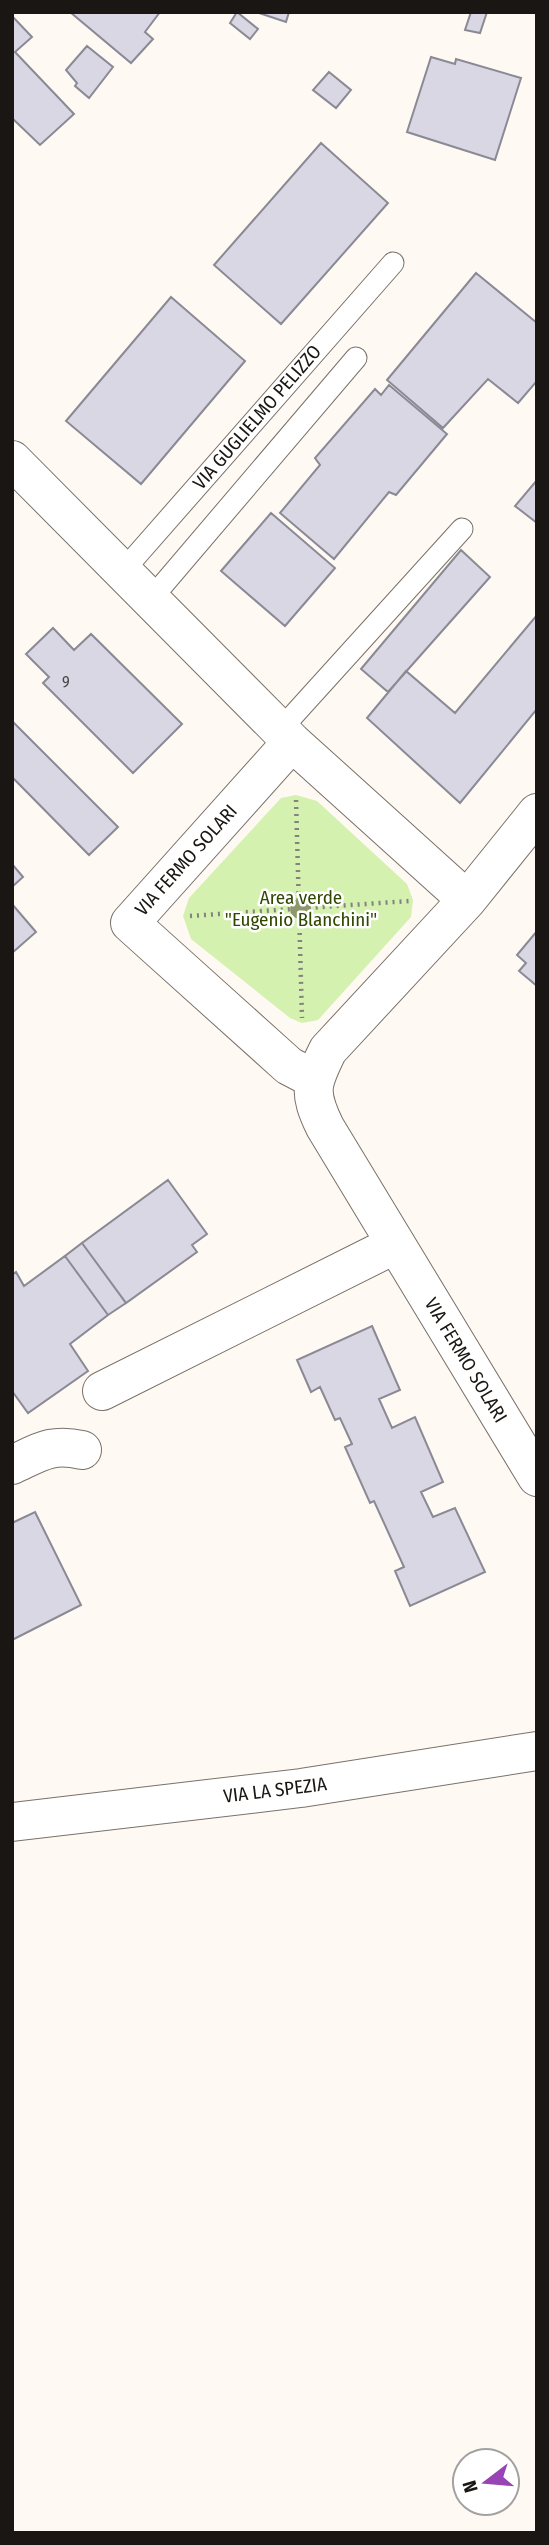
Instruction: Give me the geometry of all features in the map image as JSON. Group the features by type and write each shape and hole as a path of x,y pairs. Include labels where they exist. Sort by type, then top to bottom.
{"street":[{"path":"12,460 286,736 467,900"},
{"name":"VIA FERMO SOLARI","path":"286,736 130,923 289,1066 314,1079 314,1105 325,1127 537,1477"},
{"path":"314,1079 328,1050 467,900 537,813"},
{"path":"102,1391 396,1244"},
{"path":"12,1465 42,1451 62,1446 82,1450"},
{"name":"VIA LA SPEZIA","path":"12,1822 301,1788 537,1751"}],"lane":[{"name":"VIA GUGLIELMO PELIZZO","path":"122,572 393,263"},
{"name":"VIA GUGLIELMO PELIZZO","path":"150,600 356,358"},
{"path":"286,736 462,529"}],"path":[{"path":"296,795 302,1023"},
{"path":"183,916 413,900"}],"green space":[{"name":"Area verde \"Eugenio Blanchini\"","path":"296,795 317,801 407,884 413,900 411,917 318,1020 302,1023 290,1018 191,939 183,916 189,898 281,798"}],"building":[{"path":"70,12 160,12 145,32 153,39 131,63"},
{"path":"237,12 258,29 250,39 230,23"},
{"path":"256,12 289,12 286,22"},
{"path":"471,12 487,12 480,33 465,30"},
{"path":"12,16 32,37 15,52 74,114 40,145 12,118"},
{"path":"87,46 113,67 89,98 75,86 77,83 66,70"},
{"path":"431,57 455,64 456,59 521,78 495,160 407,132"},
{"path":"329,72 351,90 336,108 313,90"},
{"path":"321,143 388,203 281,324 214,265"},
{"path":"476,273 537,323 537,381 518,403 488,379 443,428 387,380"},
{"path":"171,297 245,361 141,484 66,421"},
{"path":"389,385 447,434 396,495 389,492 334,559 280,513 320,465 315,458 375,389 381,395"},
{"path":"537,480 537,523 515,506"},
{"path":"271,513 335,568 285,626 221,571"},
{"path":"461,550 490,577 388,692 361,669"},
{"path":"537,615 537,709 460,803 367,718 406,671 455,713"},
{"path":"53,628 74,650 91,634 182,724 133,773 43,683 49,677 26,654"},
{"path":"12,721 118,827 89,855 12,777"},
{"path":"12,864 23,877 12,887"},
{"path":"12,904 36,932 12,953"},
{"path":"537,931 537,986 519,971 526,963 517,955"},
{"path":"168,1180 207,1234 192,1245 197,1252 126,1303 82,1243"},
{"path":"82,1243 126,1303 108,1315 65,1256"},
{"path":"65,1256 108,1315 70,1344 88,1371 28,1413 12,1391 12,1275 16,1272 24,1286"},
{"path":"372,1326 400,1390 379,1399 392,1428 415,1417 443,1482 421,1492 433,1517 455,1508 485,1572 410,1606 395,1571 404,1567 374,1501 370,1503 345,1447 352,1444 340,1418 335,1420 320,1387 311,1392 297,1360"},
{"path":"35,1512 81,1605 12,1640 12,1523"}]}
